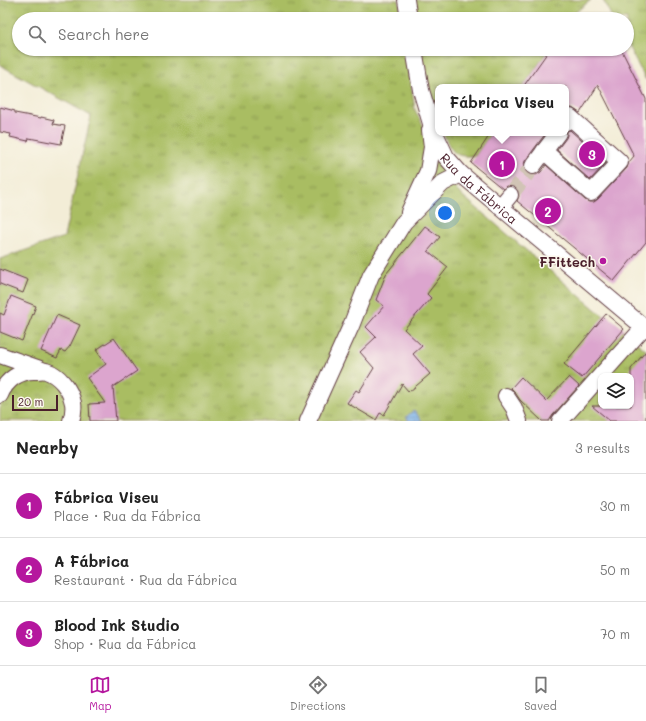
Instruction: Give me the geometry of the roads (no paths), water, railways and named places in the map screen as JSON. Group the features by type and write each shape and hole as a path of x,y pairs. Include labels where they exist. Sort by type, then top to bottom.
{"street":[{"path":"406,0 408,12"},
{"name":"Rua da Fábrica","path":"415,56 421,90 435,134"},
{"path":"308,421 351,326 371,275 404,222 428,171 432,147 429,116"},
{"path":"544,151 591,193 620,162 570,117 569,118"},
{"name":"Rua da Fábrica","path":"436,136 446,157 461,174 505,201 645,328"},
{"path":"533,166 556,136"},
{"path":"404,222 444,183 461,174"},
{"path":"560,421 645,328"},
{"path":"0,355 45,371 58,378 67,388 73,404 71,421"},
{"path":"1,386 20,373 31,370 45,371"},
{"path":"506,396 514,408 519,421"}],"water":[{"path":"414,410 422,421 409,421 406,417"}],"tunnel":[{"path":"510,195 533,166"}],"place":[{"name":"Blood Ink Studio","path":"592,154"},
{"name":"Fábrica Viseu","path":"502,164"},
{"name":"A Fábrica","path":"548,211"},
{"name":"FFittech","path":"603,261"}]}
